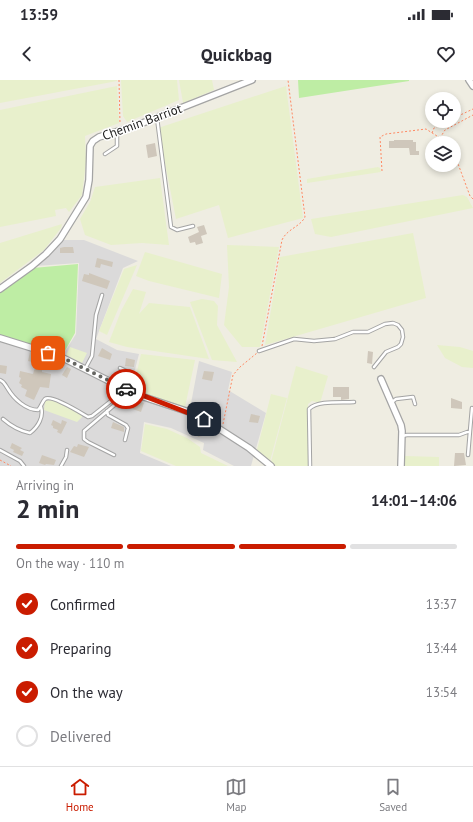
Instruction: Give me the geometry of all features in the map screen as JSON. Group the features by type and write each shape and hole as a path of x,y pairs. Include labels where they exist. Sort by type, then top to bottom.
{"street":[{"name":"Chemin Barriot","path":"0,289 32,266 60,239 86,197 89,180 91,144 99,137 156,118 252,80"},
{"path":"469,80 473,86"},
{"path":"0,338 61,357 125,389 192,413 204,419 248,448 271,466"},
{"path":"381,379 401,425 401,466"}],"lane":[{"path":"156,118 171,227 177,230 193,226"},
{"path":"105,154 117,146 117,132"},
{"path":"85,369 92,356 96,315 102,295"},
{"path":"260,351 294,339 314,341 335,339 353,332 368,332 385,324 393,323 398,325 402,330 403,337 401,344 398,347 386,352 374,367"},
{"path":"114,455 88,442 83,436 84,431 125,396 128,376 126,371 120,368"},
{"path":"0,380 3,381 9,391 22,404 32,410 38,410 45,399 49,398 88,416 92,416 125,389"},
{"path":"392,405 393,400 412,397 415,404"},
{"path":"310,466 309,409 313,405 319,404 354,402"},
{"path":"3,419 22,431 30,433 36,428 43,413 41,407"},
{"path":"468,454 472,408"},
{"path":"107,411 108,415 126,425 128,428 125,440"},
{"path":"402,436 459,435 470,431"},
{"path":"0,450 20,461 24,466"},
{"path":"61,466 68,450"}],"path":[{"path":"117,132 121,122 119,80"},
{"path":"220,430 223,427 233,375 240,366 260,351 263,345 282,240 284,235 302,222 305,217 288,80"},
{"path":"461,115 473,109"},
{"path":"441,136 444,130 473,115"},
{"path":"432,133 434,128"},
{"path":"382,171 380,137 386,134 426,129 437,136"},
{"path":"461,172 470,196 473,199"},
{"path":"0,460 11,466"}],"shaded area":[{"path":"62,240 84,240 138,261 123,268 96,339 117,350 139,354 129,393 189,414 199,361 232,372 228,390 266,413 251,466 234,466 203,450 204,443 171,428 144,422 140,453 171,466 0,466 0,341 61,358 76,334 79,263 35,266"}],"green space":[{"path":"0,80 117,80 117,81 0,103"},
{"path":"121,80 177,80 179,100 127,122 123,116"},
{"path":"179,80 212,80 214,90 183,103"},
{"path":"298,80 409,80 409,81 299,98"},
{"path":"117,86 119,123 85,136 86,162 82,195 69,212 66,208 55,210 56,216 0,227 0,110"},
{"path":"286,86 303,218 228,238 219,205 176,219 158,128"},
{"path":"378,167 380,168 381,172 307,183 307,179"},
{"path":"160,178 169,245 142,243 111,245 85,235 80,219 90,202 95,187"},
{"path":"463,195 467,197 473,208 331,237 315,234 311,219"},
{"path":"62,224 61,228 44,250 0,283 0,243"},
{"path":"413,233 426,298 265,345 280,257"},
{"path":"227,245 279,247 260,347 242,347 224,325 229,287"},
{"path":"145,252 222,274 219,298 149,281 136,276"},
{"path":"78,264 75,333 62,356 0,335 0,291 33,268"},
{"path":"137,265 107,335 99,331 124,269"},
{"path":"133,289 146,292 139,314 149,303 190,307 209,359 127,347 109,342 121,311"},
{"path":"202,299 214,301 218,306 217,325 237,362 212,360 190,302"},
{"path":"437,345 460,347 473,351 473,368 462,367 445,358"},
{"path":"70,347 87,353 82,363 66,355"},
{"path":"141,354 195,360 185,407 153,399 133,389"},
{"path":"296,366 328,376 320,403 312,401 308,404 308,466 276,466 271,462"},
{"path":"271,394 287,398 270,461 257,450"},
{"path":"52,400 82,414 82,417 77,422 44,410 45,401"},
{"path":"145,424 167,429 187,438 200,447 201,453 228,466 176,466 141,451"},
{"path":"405,456 439,457 439,466 405,466"}],"building":[{"path":"413,140 413,142 416,142 416,151 419,151 419,155 410,155 409,148 389,148 389,141"},
{"path":"155,143 157,156 148,158 146,145"},
{"path":"204,225 207,234 201,236 203,243 196,245 195,242 190,243 188,237 199,232 197,227"},
{"path":"73,247 74,253 60,253 60,248"},
{"path":"97,258 113,262 112,267 101,264 100,268 95,267"},
{"path":"89,273 110,281 107,289 82,281 84,274 89,275"},
{"path":"102,348 112,354 110,360 98,356"},
{"path":"368,351 373,352 372,364 367,363"},
{"path":"30,352 56,360 55,364 40,360 39,369 42,370 42,372 51,374 49,388 40,387 34,400 25,396 27,390 21,387 22,385 19,383 21,378 19,377 20,371 33,374 36,363 28,361"},
{"path":"126,358 135,360 134,367 125,366"},
{"path":"0,365 7,366 6,374 0,373"},
{"path":"67,367 71,369 67,378 62,375"},
{"path":"204,371 214,372 212,381 202,379"},
{"path":"333,387 349,387 349,399 341,400 341,397 333,397"},
{"path":"127,397 144,403 141,412 130,408 132,404 124,401"},
{"path":"451,398 462,402 462,409 451,408"},
{"path":"251,414 260,416 258,423 249,422"},
{"path":"53,420 61,424 62,420 67,422 61,434 51,425"},
{"path":"113,422 124,427 124,432 111,428"},
{"path":"205,425 207,431 201,433 202,436 198,437 195,428"},
{"path":"12,443 22,448 20,450 24,452 22,456 13,452 14,450 10,448"},
{"path":"78,444 89,447 84,457 70,452 74,446 77,447"},
{"path":"455,453 464,453 466,465 454,466"},
{"path":"42,455 56,460 54,465 39,463"}],"way so far":[{"path":"48,353 61,357 126,389"}],"route":[{"path":"126,389 135,394 192,413 204,419"}]}
